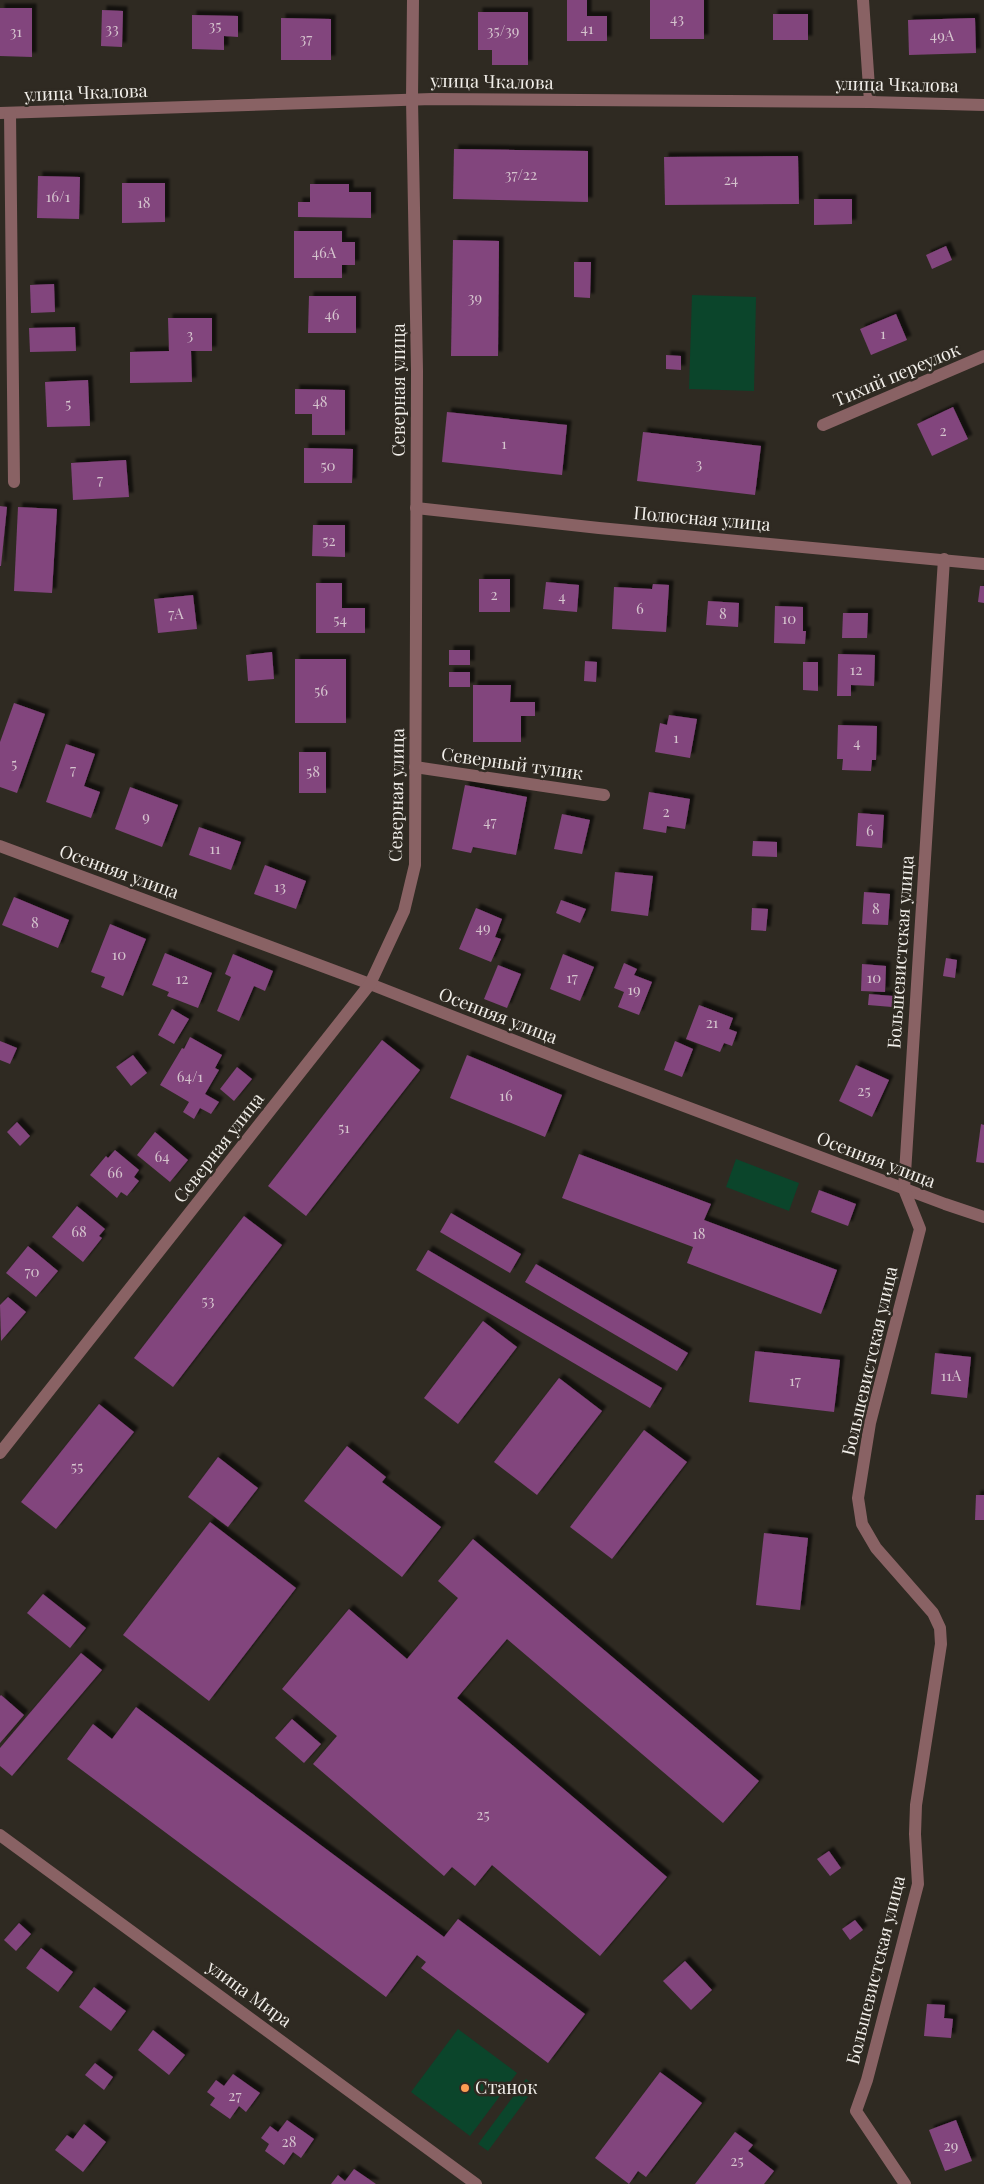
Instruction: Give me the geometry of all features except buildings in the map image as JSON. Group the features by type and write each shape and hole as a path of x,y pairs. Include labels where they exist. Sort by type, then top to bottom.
{"street":[{"name":"Северная улица","path":"0,1453 370,984 404,911 415,865 416,767 417,371 412,99 413,0"},
{"path":"863,0 870,102"},
{"name":"улица Чкалова","path":"5,113 412,99 870,102 984,105"},
{"path":"5,113 14,482"},
{"name":"Тихий переулок","path":"823,425 984,356"},
{"name":"Полюсная улица","path":"416,508 599,528 984,564"},
{"name":"Большевистская улица","path":"905,2184 856,2111 867,2080 918,1884 915,1834 916,1805 941,1644 940,1628 933,1613 876,1548 862,1524 858,1498 870,1423 920,1230 904,1189 944,559"},
{"name":"Северный тупик","path":"416,767 604,795"},
{"name":"Осенняя улица","path":"0,846 370,984 599,1074 904,1189 984,1217"},
{"name":"улица Мира","path":"0,1834 476,2184"}],"green space":[{"path":"692,295 756,297 754,391 689,389"},
{"path":"736,1159 799,1183 789,1211 726,1187"},
{"path":"458,2029 517,2073 470,2136 411,2092"},
{"path":"526,2079 536,2086 488,2151 478,2144"}],"place":[{"name":"Станок","path":"465,2088"}]}
